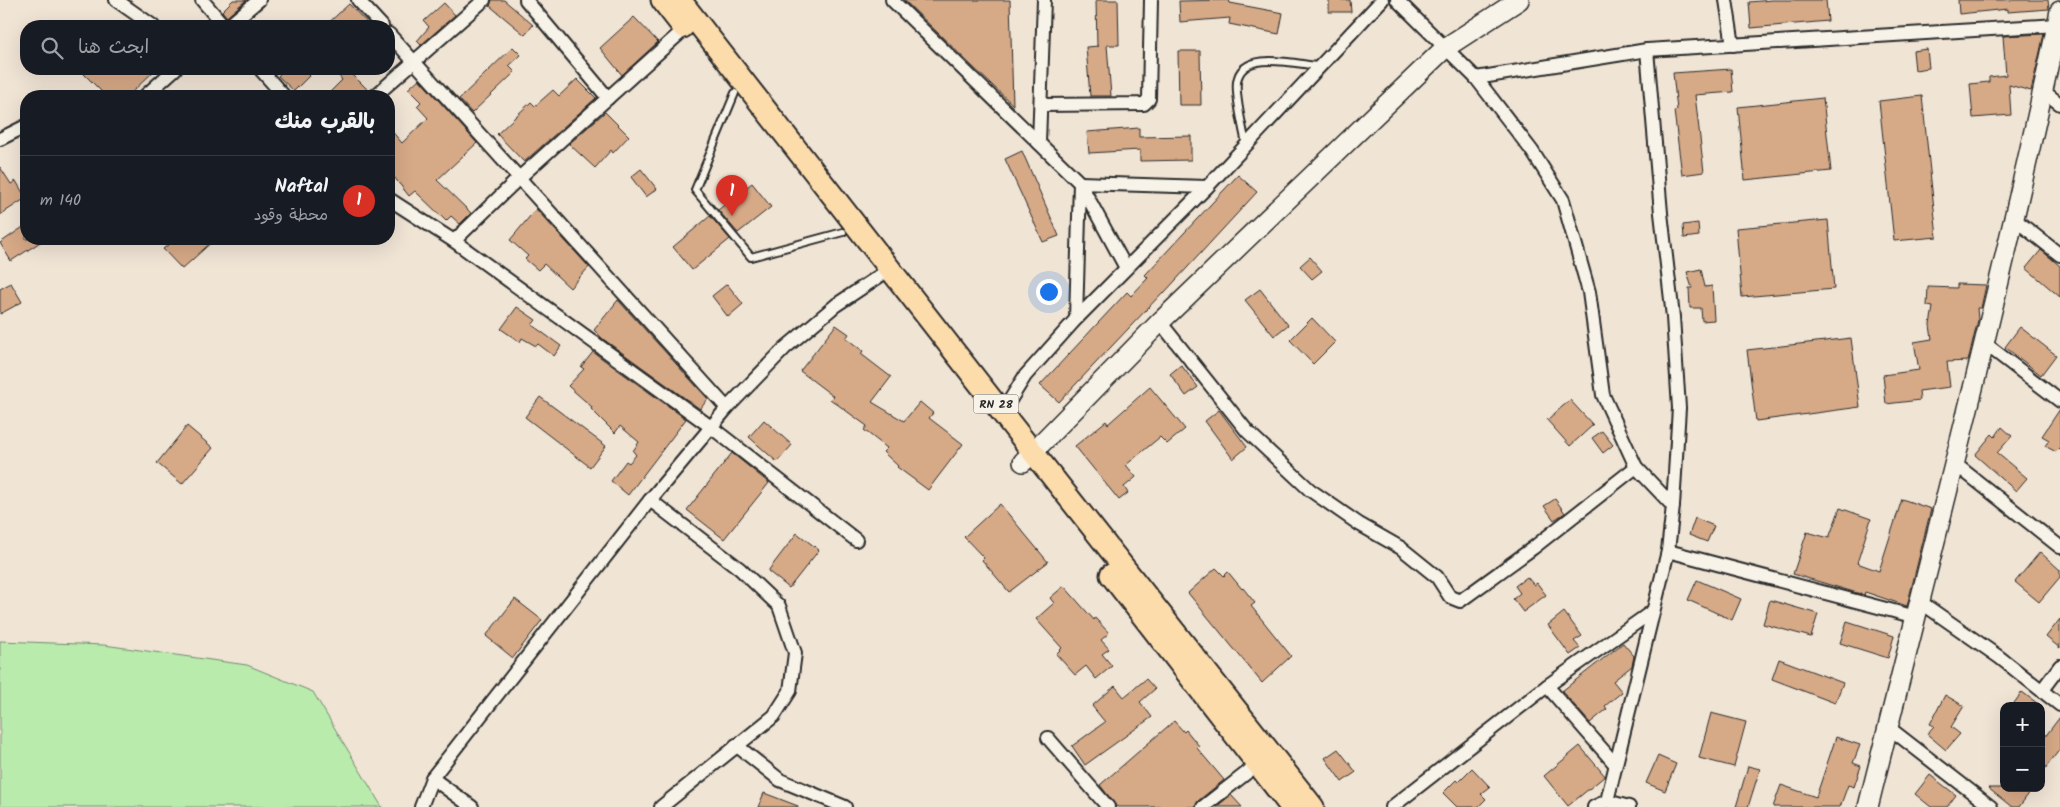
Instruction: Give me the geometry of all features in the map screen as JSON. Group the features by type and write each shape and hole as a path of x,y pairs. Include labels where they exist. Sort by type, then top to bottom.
{"main road":[{"name":"RN 28","path":"662,0 690,24 885,273 1027,456 1290,807"},
{"name":"RN 28","path":"680,0 690,24 735,93 843,232 885,273 1002,412 1027,456 1313,807"}],"street":[{"path":"116,0 144,20"},
{"path":"202,0 219,20"},
{"path":"235,20 259,0"},
{"path":"358,0 376,20"},
{"path":"382,90 484,0"},
{"path":"526,0 608,98"},
{"path":"892,0 1080,183 1126,268"},
{"path":"1040,143 1044,0"},
{"path":"1040,105 1144,104 1147,102 1149,99 1151,0"},
{"path":"1002,412 1025,376 1076,319 1207,187 1382,0"},
{"path":"1397,0 1476,78 1532,151 1563,200 1589,292 1603,395 1636,467 1673,506"},
{"path":"1027,456 1160,322 1445,48 1519,0"},
{"path":"1726,0 1733,45"},
{"path":"1476,78 1647,50 1733,45 2059,18 1954,463 1868,807"},
{"path":"454,241 519,178 690,24"},
{"path":"395,41 727,408"},
{"path":"1607,801 1668,551 1673,506 1679,408 1673,317 1661,213 1647,50"},
{"path":"152,90 168,75"},
{"path":"265,75 279,90"},
{"path":"2043,91 2060,104"},
{"path":"0,139 20,129"},
{"path":"1080,183 1207,187"},
{"path":"1076,319 1080,183"},
{"path":"395,203 454,241 711,427 856,540"},
{"path":"2013,218 2060,255"},
{"path":"421,807 432,778 650,500 727,408 785,348 836,305 885,273"},
{"path":"1160,322 1247,431 1310,490 1359,524 1401,548 1437,577 1450,597 1455,600 1460,601 1533,548 1636,467"},
{"path":"1983,342 2060,402"},
{"path":"1954,463 2060,547"},
{"path":"650,500 740,569 779,606 795,652 790,691 774,716 661,807"},
{"path":"1668,551 1918,609 2000,656 2060,705"},
{"path":"1392,807 1547,686 1653,612"},
{"path":"2042,690 2060,666"},
{"path":"1547,686 1615,764"},
{"path":"1888,727 1991,807"},
{"path":"1048,738 1108,807"},
{"path":"736,745 780,780 845,807"},
{"path":"1203,807 1258,764"},
{"path":"432,778 472,807"},
{"path":"1594,807 1607,801 1629,807"}],"lane":[{"path":"1246,144 1236,84 1239,72 1249,63 1262,60 1320,66"},
{"path":"735,93 695,190 752,257 843,232"}],"green space":[{"path":"0,641 104,645 247,665 313,692 382,807 0,807"}],"building":[{"path":"233,0 246,0 227,17 222,11"},
{"path":"492,0 504,0 533,25 525,35 490,6"},
{"path":"904,0 1010,0 1013,105 972,66"},
{"path":"1096,0 1118,0 1119,45 1107,45 1111,96 1090,96 1086,47 1099,46 1097,46"},
{"path":"1229,0 1230,3 1283,13 1279,34 1229,24 1230,18 1180,22 1179,1"},
{"path":"1329,0 1350,0 1351,12 1329,12"},
{"path":"1826,0 1828,21 1751,28 1749,2"},
{"path":"1958,0 2048,0 2049,9 2008,12 2008,9 1959,14"},
{"path":"444,3 455,15 421,45 417,41 429,27 424,21"},
{"path":"349,4 364,20 332,20"},
{"path":"634,17 658,42 622,75 600,48"},
{"path":"2044,34 2031,91 2009,85 2011,115 1973,118 1970,84 1989,82 1989,77 2006,75 2003,36"},
{"path":"513,47 521,55 509,66 515,72 472,113 459,99"},
{"path":"1927,49 1929,68 1915,70 1913,51"},
{"path":"1178,51 1200,51 1201,105 1179,105"},
{"path":"1731,69 1733,92 1695,95 1704,172 1682,175 1674,111 1677,110 1673,73"},
{"path":"85,75 150,75 134,90 100,90"},
{"path":"279,75 310,75 295,90"},
{"path":"338,75 353,75 368,90 332,90 342,80"},
{"path":"419,79 477,143 437,180 471,213 460,224 451,216 446,221 415,191 409,196 395,178 395,135 402,143 428,118 417,106 421,102 408,89"},
{"path":"577,79 596,98 524,162 497,134 531,102 535,106 553,90 559,96"},
{"path":"1922,96 1937,237 1894,241 1879,101"},
{"path":"1823,98 1831,171 1745,180 1738,107"},
{"path":"605,112 629,136 613,153 611,150 595,168 569,144"},
{"path":"1139,128 1139,137 1191,136 1191,160 1140,161 1140,150 1089,153 1087,132"},
{"path":"1022,151 1059,236 1043,242 1005,159"},
{"path":"0,167 11,184 16,181 20,188 20,202 0,215"},
{"path":"641,169 657,189 646,197 631,177"},
{"path":"1238,175 1257,192 1164,293 1059,402 1040,385 1127,292 1131,296 1148,278 1145,275"},
{"path":"752,183 771,207 738,233 718,210"},
{"path":"536,209 589,267 570,288 544,264 538,270 525,259 528,256 510,240"},
{"path":"710,216 730,239 692,270 673,247"},
{"path":"1828,220 1834,289 1742,297 1736,228"},
{"path":"1698,223 1699,236 1684,238 1683,225"},
{"path":"20,229 20,245 36,245 11,261 0,243"},
{"path":"168,245 208,245 182,269 163,249"},
{"path":"2041,250 2060,266 2060,297 2026,268"},
{"path":"1310,257 1322,271 1312,279 1300,266"},
{"path":"1701,269 1705,287 1712,286 1714,320 1702,321 1701,308 1690,308 1689,288 1692,288 1687,272"},
{"path":"11,283 22,302 0,314 0,289"},
{"path":"727,284 743,304 728,317 712,296"},
{"path":"1957,284 1986,285 1981,308 1977,308 1978,320 1968,361 1947,362 1950,387 1919,391 1920,400 1886,404 1883,375 1919,370 1914,342 1932,339 1930,325 1933,307 1927,306 1928,287 1957,288"},
{"path":"1260,289 1288,325 1274,336 1245,300"},
{"path":"618,300 708,399 700,409 603,339 594,330"},
{"path":"517,307 536,320 532,325 561,346 554,356 538,344 536,346 522,338 520,342 501,329"},
{"path":"1312,318 1335,342 1313,364 1290,340"},
{"path":"836,325 849,334 846,338 863,351 861,354 891,377 872,402 904,421 920,402 933,413 929,418 963,444 928,490 897,467 883,452 887,448 864,430 867,426 830,399 833,396 800,371"},
{"path":"2020,327 2056,355 2041,375 2005,347"},
{"path":"1851,338 1860,407 1756,421 1747,350"},
{"path":"593,352 686,419 628,495 611,481 626,461 629,463 636,455 633,451 639,442 620,426 615,433 591,409 592,407 568,386 584,369 581,367"},
{"path":"1181,365 1198,387 1186,396 1170,374"},
{"path":"1150,387 1185,429 1167,444 1160,437 1126,465 1136,477 1124,487 1128,493 1119,500 1075,446 1106,421 1108,424"},
{"path":"540,397 606,446 590,467 525,417"},
{"path":"1570,400 1593,425 1570,446 1547,420"},
{"path":"2060,409 2060,448 2056,452 2045,446 2049,440 2042,436"},
{"path":"1219,410 1247,447 1233,459 1205,421"},
{"path":"764,420 792,445 777,462 749,437"},
{"path":"187,426 213,448 182,484 157,463"},
{"path":"2002,427 2012,436 1997,453 2027,478 2016,491 1975,455 1992,434 1995,437"},
{"path":"1602,431 1613,445 1603,453 1592,438"},
{"path":"732,453 769,483 724,539 687,510"},
{"path":"1555,499 1565,513 1554,520 1544,506"},
{"path":"1902,499 1931,509 1907,606 1865,592 1864,595 1793,574 1807,532 1829,538 1840,508 1871,519 1857,563 1879,571"},
{"path":"1000,504 1048,562 1009,592 982,560 984,558 964,537"},
{"path":"1695,518 1714,526 1707,542 1689,535"},
{"path":"797,533 819,550 789,588 768,571"},
{"path":"2040,552 2060,570 2060,577 2039,602 2015,582"},
{"path":"1216,568 1224,576 1228,572 1243,588 1255,603 1251,606 1291,656 1262,683 1188,593"},
{"path":"1527,577 1534,585 1537,583 1546,595 1523,612 1513,599 1520,593 1515,586"},
{"path":"1697,580 1741,599 1732,620 1688,600"},
{"path":"1064,586 1094,620 1095,618 1109,633 1101,640 1109,649 1102,654 1112,666 1096,679 1086,666 1075,675 1056,654 1062,648 1036,619 1054,603 1050,598"},
{"path":"515,599 542,620 513,658 486,636"},
{"path":"1770,600 1818,614 1811,637 1763,624"},
{"path":"1564,612 1582,636 1574,641 1580,648 1570,655 1548,625"},
{"path":"2060,619 2060,648 2046,637"},
{"path":"1847,621 1894,636 1888,658 1840,643"},
{"path":"1623,643 1634,656 1632,666 1613,681 1622,692 1605,706 1607,709 1590,723 1562,691"},
{"path":"1779,659 1843,683 1835,703 1772,679"},
{"path":"1146,679 1155,689 1140,702 1152,717 1085,765 1072,746 1105,722 1092,706 1115,686 1124,697"},
{"path":"2022,692 2036,702 2015,702"},
{"path":"1945,695 1964,706 1951,727 1960,734 1946,750 1927,734 1934,726 1930,724"},
{"path":"1711,713 1746,722 1734,767 1699,758"},
{"path":"2060,717 2060,749 2045,769 2045,747 2045,737"},
{"path":"1174,721 1184,732 1186,730 1199,746 1197,748 1224,780 1198,801 1195,807 1117,807 1100,785"},
{"path":"1836,737 1860,745 1853,763 1861,766 1854,787 1848,785 1840,807 1773,807 1781,785 1816,797"},
{"path":"1580,746 1605,776 1568,806 1544,776"},
{"path":"1338,749 1356,772 1342,782 1325,758"},
{"path":"1658,756 1676,764 1665,791 1646,783"},
{"path":"1748,766 1760,769 1748,807 1736,807"},
{"path":"1472,768 1490,787 1481,794 1486,799 1478,807 1457,807 1443,793"},
{"path":"1930,775 1956,795 1947,807 1931,807 1915,794"},
{"path":"1988,788 2000,788 2000,792 2030,792 2019,807 2012,807"},
{"path":"764,793 798,806 798,807 758,807"},
{"path":"1231,795 1242,807 1216,807"}],"place":[{"name":"Naftal","path":"732,216"}]}
